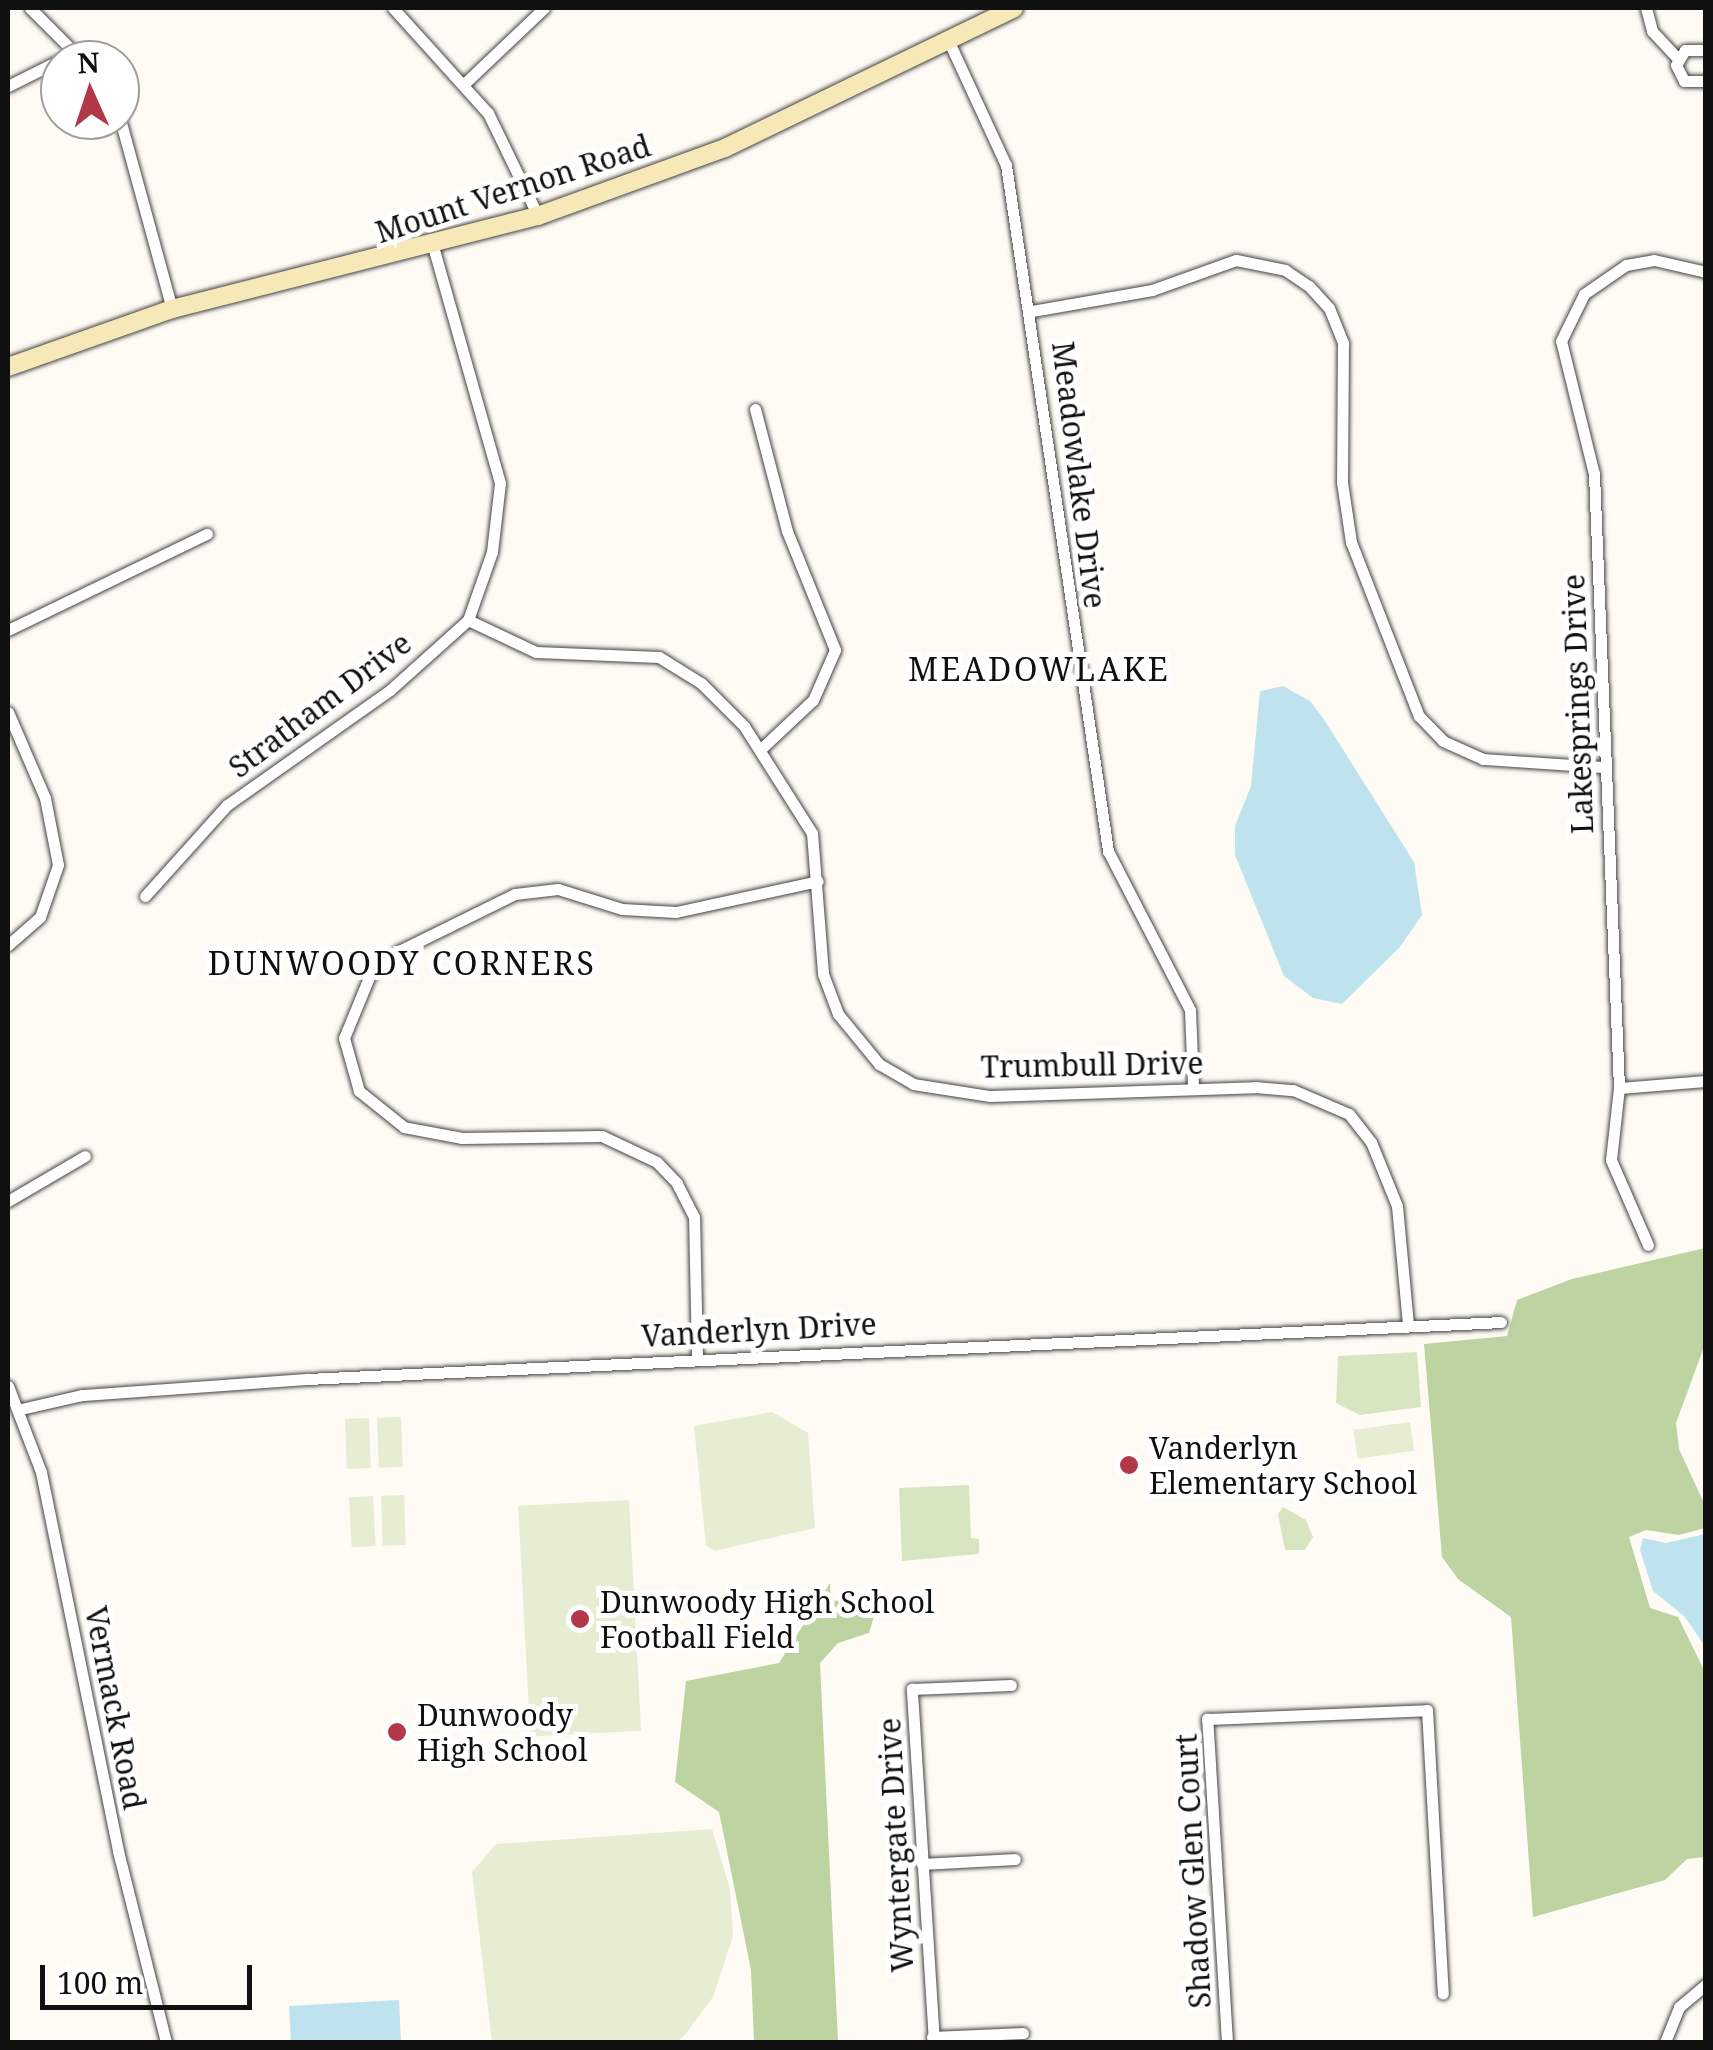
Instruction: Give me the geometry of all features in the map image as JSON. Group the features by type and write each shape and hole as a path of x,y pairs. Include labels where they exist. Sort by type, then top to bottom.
{"main road":[{"name":"Mount Vernon Road","path":"8,367 172,310 433,248 538,216 726,148 950,44 1014,8"}],"street":[{"path":"30,8 63,40"},
{"path":"392,8 465,83 506,140 538,216"},
{"path":"465,83 544,8"},
{"path":"1646,8 1652,31 1677,58 1684,81 1706,81"},
{"name":"Meadowlake Drive","path":"950,44 1006,164 1032,311 1108,851 1190,1010 1194,1085"},
{"path":"1677,58 1690,48 1706,50"},
{"path":"8,86 40,70"},
{"path":"126,140 172,310"},
{"name":"Stratham Drive","path":"144,896 227,805 390,690 468,620 492,552 500,483 433,248"},
{"path":"1032,311 1152,290 1236,260 1286,270 1309,286 1329,308 1344,344 1342,482 1351,542 1418,716 1443,741 1482,759 1605,767"},
{"name":"Lakesprings Drive","path":"1648,1245 1611,1160 1619,1088 1594,474 1562,341 1584,294 1626,265 1654,260 1706,272"},
{"path":"754,410 787,530 835,650 813,700 762,747"},
{"path":"8,630 207,534"},
{"name":"Trumbull Drive","path":"468,620 536,652 608,650 677,664 762,747 812,833 822,974 838,1014 879,1064 914,1084 990,1096 1194,1085 1293,1090 1349,1114 1371,1142 1397,1206 1408,1325"},
{"path":"8,712 44,798 58,865 40,917 8,945"},
{"path":"696,1358 694,1217 677,1184 656,1162 602,1136 462,1138 404,1127 360,1090 344,1038 351,1010 370,976 399,951 526,891 558,889 622,910 676,912 818,881"},
{"path":"1619,1088 1706,1081"},
{"path":"8,1201 85,1156"},
{"name":"Vanderlyn Drive","path":"21,1409 82,1395 696,1358 1501,1322"},
{"name":"Vermack Road","path":"8,1386 21,1409 166,2042"},
{"name":"Wyntergate Drive","path":"933,2041 912,1689 1011,1685"},
{"name":"Shadow Glen Court","path":"1227,2042 1207,1718 1427,1710 1443,1994"},
{"path":"922,1864 1015,1859"},
{"path":"1664,2042 1680,2006 1706,1984"},
{"path":"933,2041 1023,2032"}],"green space":[{"path":"1705,1248 1705,1344 1676,1423 1679,1449 1703,1501 1705,1528 1679,1535 1646,1530 1629,1537 1650,1608 1678,1617 1705,1672 1705,1857 1687,1859 1665,1880 1533,1917 1511,1617 1458,1579 1442,1557 1424,1344 1507,1336 1517,1300 1572,1279"},
{"path":"1417,1352 1421,1407 1360,1415 1336,1403 1338,1356"},
{"path":"772,1412 808,1433 815,1528 714,1551 706,1545 694,1426"},
{"path":"401,1417 403,1467 379,1468 377,1418"},
{"path":"369,1418 371,1468 347,1469 345,1419"},
{"path":"1410,1422 1414,1451 1358,1459 1354,1430"},
{"path":"969,1485 971,1538 979,1539 979,1554 902,1561 899,1488"},
{"path":"404,1495 406,1545 383,1546 381,1496"},
{"path":"373,1496 376,1546 352,1547 349,1497"},
{"name":"Dunwoody High School Football Field","path":"629,1500 641,1731 530,1736 518,1506"},
{"path":"1283,1507 1306,1520 1313,1537 1305,1550 1285,1550 1278,1514"},
{"path":"830,1583 831,1601 880,1597 869,1633 838,1643 820,1663 838,2042 754,2042 751,1970 719,1812 675,1782 686,1681 779,1663"},
{"path":"712,1829 730,1889 733,1936 713,1997 684,2036 677,2042 492,2042 472,1872 496,1844"}],"water":[{"path":"1283,686 1310,701 1323,718 1414,862 1422,915 1400,947 1342,1004 1313,998 1284,976 1235,855 1235,826 1251,786 1260,691"},
{"path":"1705,1534 1705,1646 1684,1616 1653,1591 1640,1550 1643,1538 1666,1543"},
{"path":"399,2000 401,2042 291,2042 289,2006"}],"place":[{"name":"Vanderlyn Elementary School","path":"1129,1465"},
{"name":"Dunwoody High School Football Field","path":"580,1619"},
{"name":"Dunwoody High School","path":"397,1732"}],"district":[{"name":"MEADOWLAKE","path":"1039,669"},
{"name":"DUNWOODY CORNERS","path":"402,963"}]}
